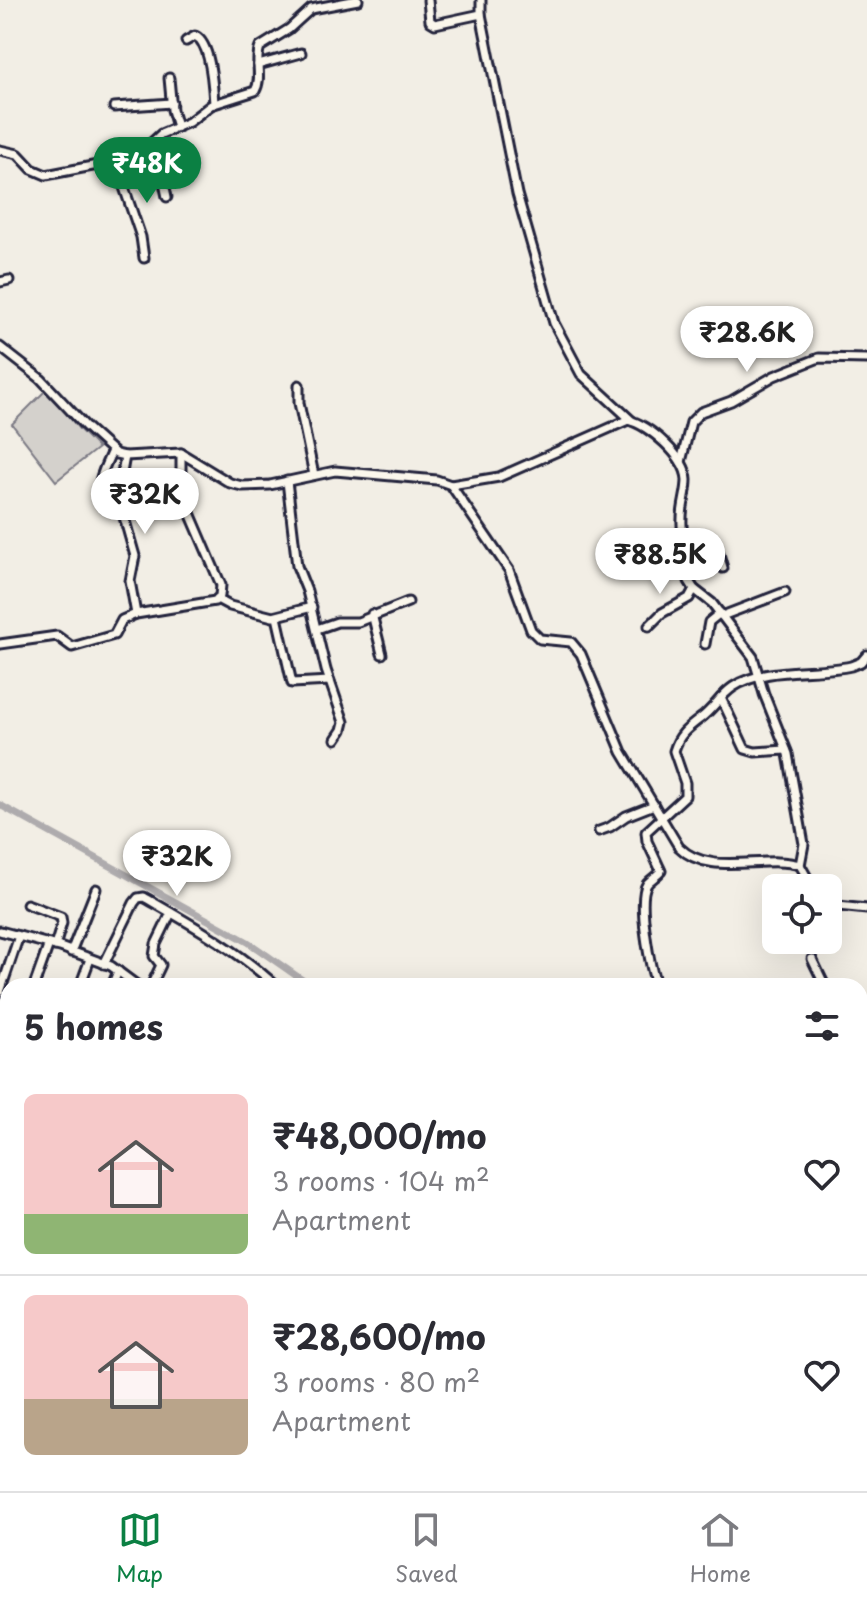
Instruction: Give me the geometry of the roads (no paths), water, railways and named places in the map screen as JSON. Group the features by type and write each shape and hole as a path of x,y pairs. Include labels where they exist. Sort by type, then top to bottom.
{"street":[{"path":"138,155 157,137 214,104 255,91 259,83 260,47 289,29 307,11 358,0"},
{"path":"428,0 430,21 435,24 481,14"},
{"path":"481,0 481,14 517,194 554,323 581,374 632,421 663,442 681,462 687,480 682,518 689,581 721,615 753,657 786,750 804,844 800,865 805,874"},
{"path":"186,41 192,36 201,38 212,74 214,104"},
{"path":"258,65 301,53"},
{"path":"169,78 177,127"},
{"path":"114,107 172,103"},
{"path":"0,150 18,154 32,169 46,175 138,155 159,160 167,197"},
{"path":"115,161 141,237 144,258"},
{"path":"0,282 9,280"},
{"path":"0,347 41,379 112,451 125,456 181,453 230,483 242,486 261,486 342,471 437,480 451,485 499,477 614,425 632,421"},
{"path":"681,462 691,422 696,415 731,401 774,376 819,358 867,359"},
{"path":"299,385 299,403 314,475"},
{"path":"112,451 100,482 99,498 103,503 118,501"},
{"path":"181,453 181,492 221,585 217,599"},
{"path":"125,456 118,501 135,556 130,581 136,614"},
{"path":"287,481 297,566 312,607 330,681 344,722 336,739"},
{"path":"451,485 509,570 531,630 540,639 571,642 581,654 622,752 679,847 696,858 716,862 800,865"},
{"path":"683,536 707,538 719,554 723,568"},
{"path":"649,626 662,613 686,600 694,589"},
{"path":"705,644 710,620 785,592"},
{"path":"0,644 52,636 61,638 68,646 84,645 114,635 122,620 136,614 187,608 217,599 235,608 277,617 312,607"},
{"path":"317,629 337,622 358,622 408,602"},
{"path":"372,614 382,654"},
{"path":"277,617 292,683 330,681"},
{"path":"655,978 644,935 645,892 648,884 661,871 646,836 648,828 680,804 686,792 674,755 686,728 738,684 784,671 841,668 861,662 867,655"},
{"path":"721,698 745,749 755,752 786,750"},
{"path":"599,831 654,805"},
{"path":"71,952 96,889"},
{"path":"104,964 138,898 144,897 267,978"},
{"path":"27,904 61,917 62,923 38,978"},
{"path":"842,906 867,909"},
{"path":"155,978 161,965 154,956 156,944 171,913"},
{"path":"0,931 104,964 127,978"},
{"path":"5,978 19,936"},
{"path":"83,978 90,959"},
{"path":"812,959 821,978"},
{"path":"115,978 118,971"}],"waterway":[{"path":"0,805 248,942 300,978"}]}
